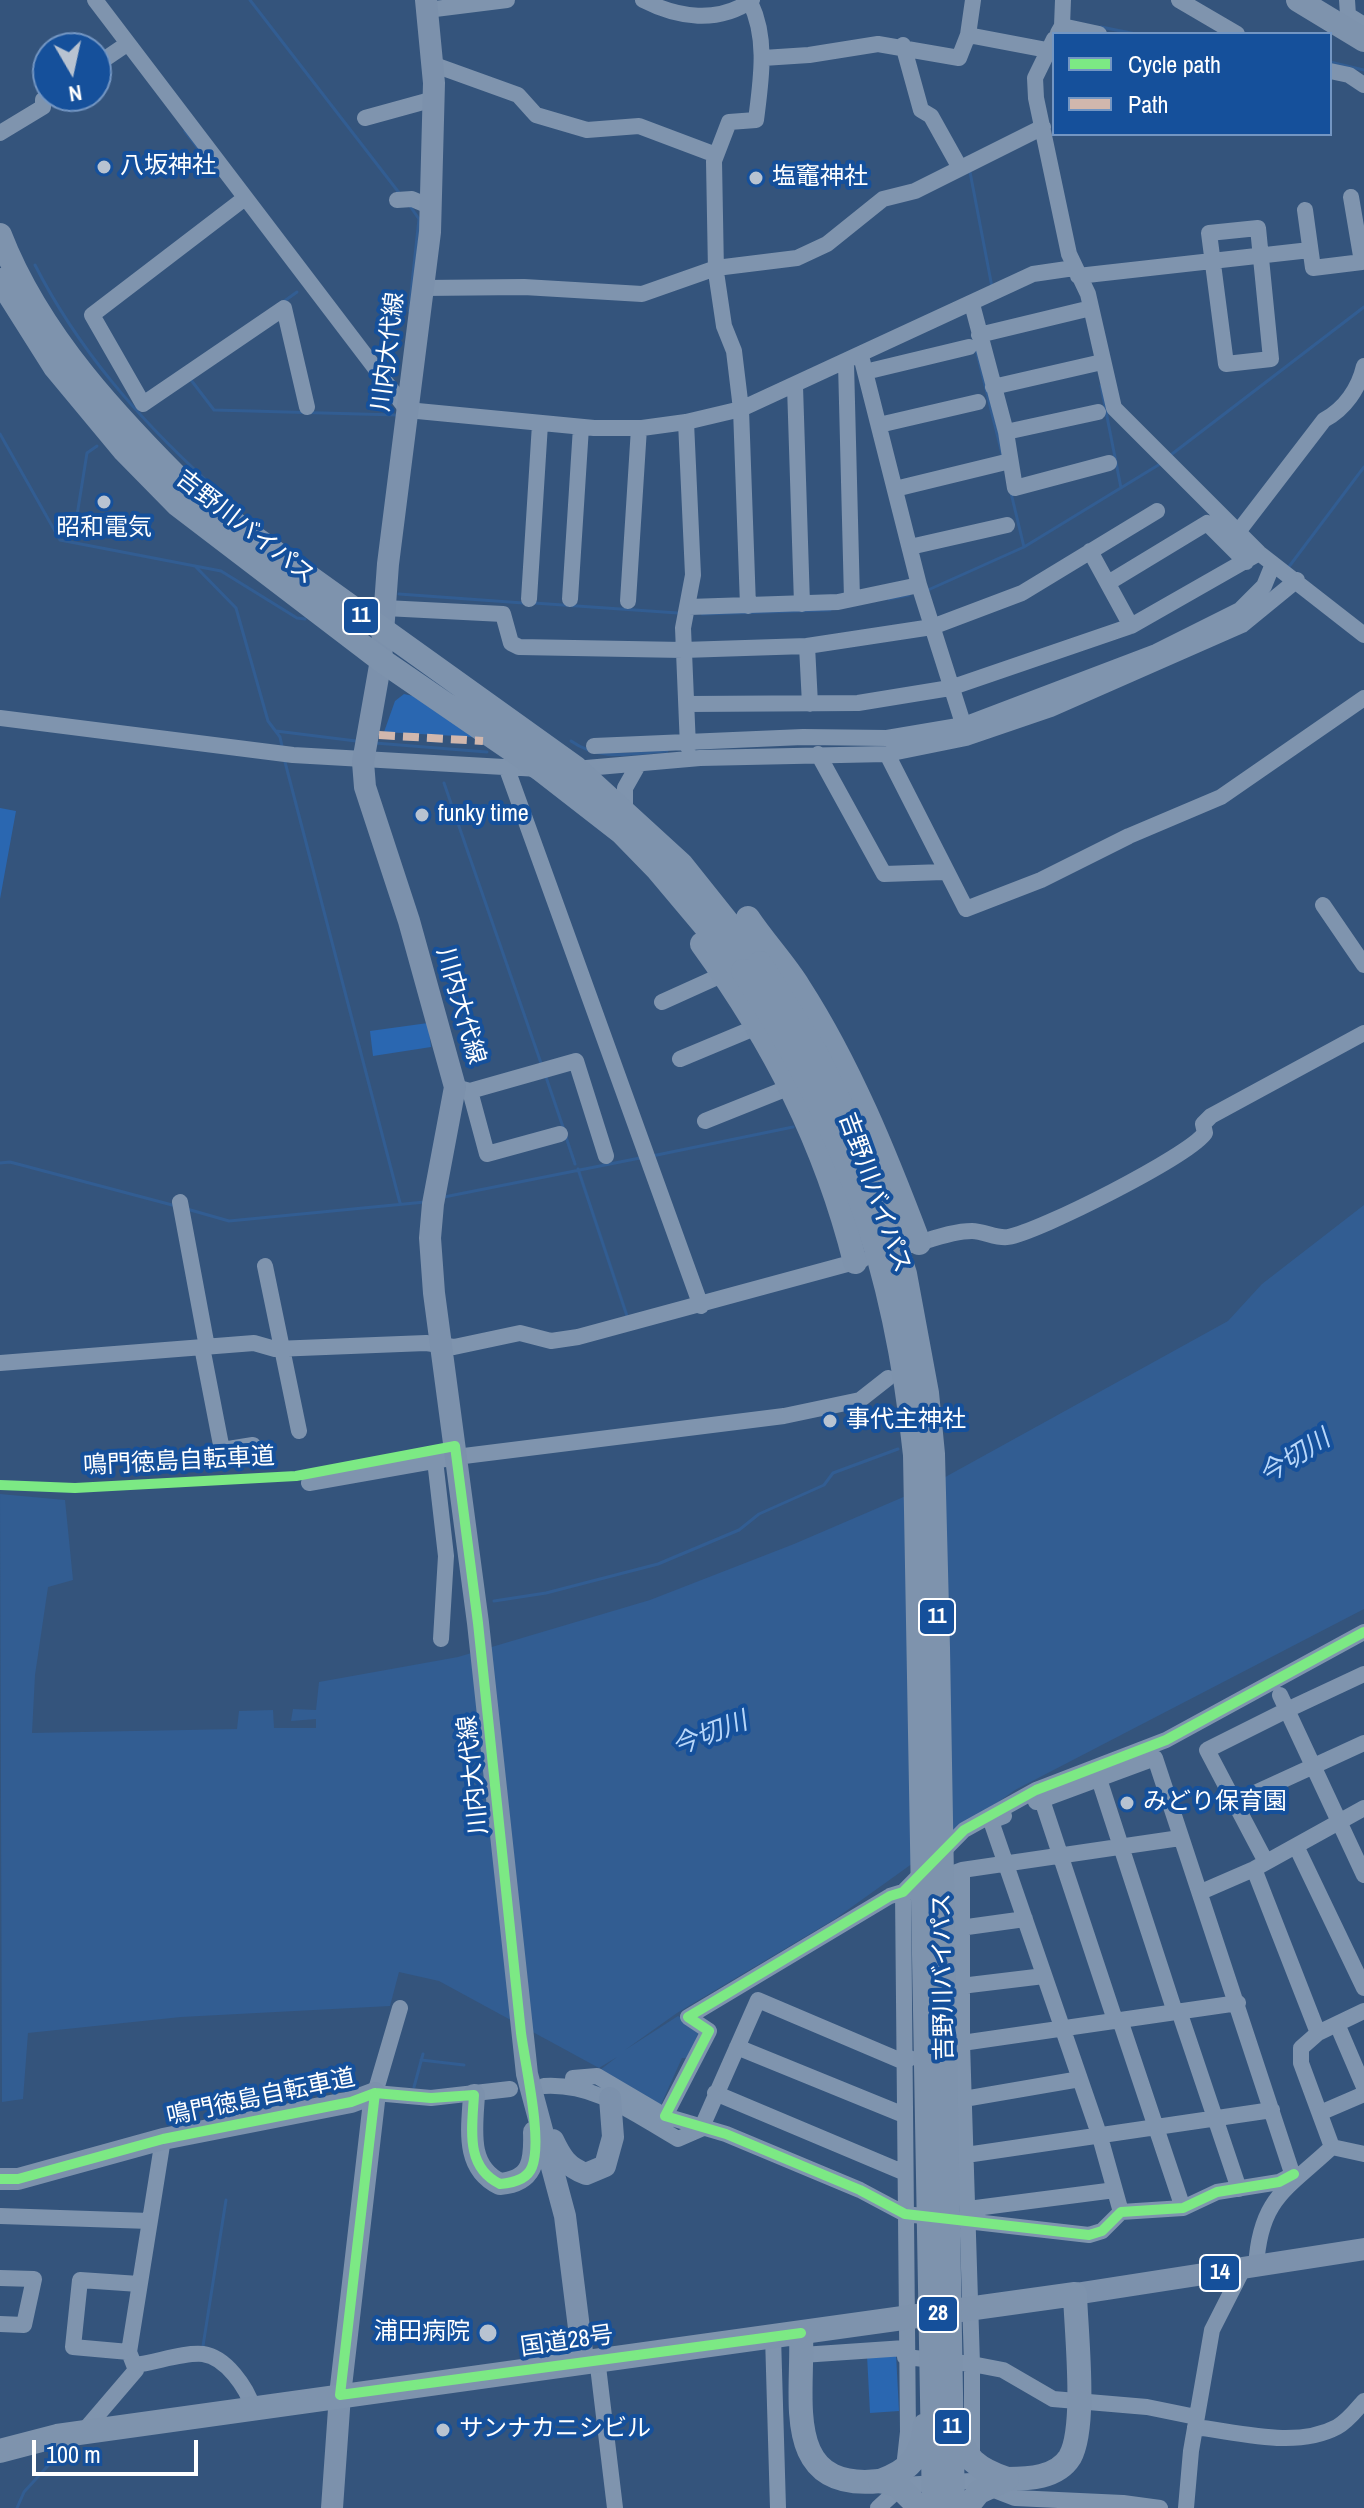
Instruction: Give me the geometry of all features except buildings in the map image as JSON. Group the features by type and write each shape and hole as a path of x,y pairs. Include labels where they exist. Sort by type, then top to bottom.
{"highway":[{"path":"1298,0 1364,40"},
{"name":"吉野川バイパス","path":"0,235 6,275 55,367 124,450 178,505 381,660 540,769 670,867"},
{"name":"吉野川バイパス","path":"6,275 140,440 195,495 384,620 576,768 625,811 670,867 742,970 816,1053 870,1165 905,1274 927,1393 938,1648 941,2346 934,2508"},
{"name":"11","path":"855,1262 839,1204 790,1087 759,1026 742,970 676,907 670,867 711,882 744,913 798,986 859,1097 919,1243"},
{"path":"966,2508 979,2492 1015,2479 1039,2477 1060,2468 1070,2456 1077,2432 1079,2401 1075,2294"},
{"name":"国道28号","path":"2,2448 83,2432 590,2359 773,2336 801,2344 904,2317 972,2311 1075,2294"},
{"path":"801,2344 801,2416 804,2443 811,2458 835,2479 897,2485 920,2508"},
{"path":"941,2346 966,2454 976,2466 1015,2479"},
{"path":"876,2482 908,2469 920,2452 941,2346"},
{"name":"吉野川バイパス","path":"941,2346 953,2508"}],"main road":[{"name":"川内大代線","path":"427,5 434,99 431,207 381,660 366,748 365,787 462,1089 434,1198 432,1271 440,1345 445,1459 479,1637 521,2033 538,2092 565,2216 590,2359"},
{"path":"474,2095 474,2154 487,2177 500,2184 513,2183 526,2176 533,2166 538,2092"},
{"path":"538,2092 564,2162 586,2174 605,2166 610,2156 613,2137 610,2098"},
{"name":"鳴門徳島自転車道","path":"0,2179 18,2179 71,2167 163,2139 351,2102 375,2093 340,2395"},
{"name":"14","path":"1075,2294 1364,2249"},
{"path":"332,2508 340,2395"}],"street":[{"path":"95,0 407,410 581,427 639,428 686,422 741,409 858,364 974,341 1091,308"},
{"path":"427,5 507,0"},
{"path":"643,0 682,16 731,13 751,1 760,27 763,58 757,126 729,122 716,155 716,268 724,326 734,351 741,409 748,606"},
{"path":"763,58 809,55 878,44 903,45 959,58 968,35 973,0"},
{"path":"1056,32 1063,0"},
{"path":"1179,0 1234,32"},
{"path":"1347,0 1348,15 1364,25"},
{"path":"968,35 1052,37"},
{"path":"1052,43 1035,78 1043,127 1076,272 1091,308 1114,408 1238,532 1253,558"},
{"path":"112,54 127,44"},
{"path":"903,45 921,110 931,116 960,168"},
{"path":"432,64 518,95 536,115 587,130 639,126 716,155"},
{"path":"1332,71 1356,76 1364,85"},
{"path":"365,118 434,99"},
{"path":"0,133 35,112"},
{"path":"423,288 524,287 642,294 716,268 797,258 827,244 883,199 915,191 1043,127"},
{"path":"1305,210 1313,268 1362,262 1351,197"},
{"path":"245,198 92,315 143,404 284,308 307,407"},
{"path":"397,200 412,199 431,207"},
{"path":"1258,228 1271,359 1226,364 1213,260 1209,233 1258,228"},
{"path":"858,364 1033,274 1310,250"},
{"path":"972,304 974,341 993,387 1006,432 1015,488 1109,463"},
{"path":"993,387 1102,362"},
{"path":"858,364 879,425 920,590 966,731"},
{"path":"852,599 858,364"},
{"path":"1238,532 1324,420 1335,415 1360,384 1364,366"},
{"path":"795,386 802,604"},
{"path":"879,425 978,402"},
{"path":"1006,432 1098,412"},
{"path":"686,422 693,575 683,650 688,749"},
{"path":"529,599 540,424"},
{"path":"570,599 581,427"},
{"path":"628,601 639,428"},
{"path":"895,489 1010,461"},
{"path":"384,620 503,614 511,643 519,647 683,650 807,646 932,627 1022,593 1157,511"},
{"path":"1108,583 1207,523 1253,558 1286,572 1364,635"},
{"path":"910,547 1007,525"},
{"path":"1090,551 1131,626"},
{"path":"687,704 873,702 950,688 1131,626 1253,558"},
{"path":"594,746 887,754 1116,682 1246,614 1286,572"},
{"path":"1246,614 1249,597 1286,572"},
{"path":"688,611 802,604 920,590"},
{"path":"807,646 810,704"},
{"path":"887,754 944,872 966,909 1041,880 1129,836 1221,797 1364,698"},
{"path":"0,718 269,753 293,755 366,748 507,769 638,765 688,749 966,731"},
{"path":"818,754 884,874 944,872"},
{"path":"625,811 625,788 638,765"},
{"path":"507,769 701,1306"},
{"path":"1323,905 1364,965"},
{"path":"662,1002 742,970"},
{"path":"680,1059 759,1026"},
{"path":"0,1363 254,1343 283,1349 454,1347 520,1333 551,1341 701,1306 970,1231 1004,1238 1050,1222 1174,1158 1200,1140 1205,1133 1203,1124 1211,1116 1364,1033"},
{"path":"560,1134 487,1154 462,1089 576,1061 606,1156"},
{"path":"705,1121 790,1087"},
{"path":"839,1204 896,1184"},
{"path":"181,1208 226,1469"},
{"path":"265,1266 299,1431"},
{"path":"309,1483 445,1459 784,1416 860,1400 888,1378"},
{"path":"222,1450 253,1445"},
{"path":"441,1639 446,1556 445,1459"},
{"path":"905,2459 908,2432 904,2317 903,1892 964,1830 1036,1790 1166,1740 1364,1632"},
{"path":"1318,2033 1260,1866 1207,1750 1283,1703 1364,1674"},
{"path":"1283,1703 1364,1875"},
{"path":"1233,1803 1364,1743"},
{"path":"1121,2212 1100,2137 991,1821 1155,1758 1294,2176"},
{"path":"1099,1779 1239,2189"},
{"path":"1042,1800 1183,2208"},
{"path":"1201,1892 1260,1866 1364,1808"},
{"path":"665,2116 709,2031 688,2017 890,1896 962,1870 1180,1838"},
{"path":"1296,1846 1364,1988"},
{"path":"962,1870 960,1928 972,2311 972,2453"},
{"path":"960,1928 1025,1919"},
{"path":"961,1986 1044,1976"},
{"path":"538,2092 569,2085 610,2098 678,2139 701,2129 758,2000 904,2062 962,2043 1238,2003"},
{"path":"400,2008 375,2093 431,2098 510,2089"},
{"path":"1332,2147 1301,2063 1301,2048 1318,2033 1364,2011"},
{"path":"1337,2024 1364,2087"},
{"path":"737,2047 904,2115"},
{"path":"573,2078 597,2076 665,2116 726,2134 860,2190 905,2214 968,2216 1089,2235 1102,2231 1121,2212 1183,2208 1217,2192 1279,2182 1294,2176"},
{"path":"964,2099 1080,2079"},
{"path":"715,2093 905,2173"},
{"path":"1320,2113 1364,2094"},
{"path":"966,2155 1272,2110"},
{"path":"83,2432 136,2370 132,2358 139,2284 163,2139"},
{"path":"1186,2508 1196,2422 1212,2330 1249,2268 1267,2211 1294,2176 1332,2147 1364,2154"},
{"path":"968,2216 1115,2190"},
{"path":"0,2216 150,2221"},
{"path":"0,2278 34,2279 24,2325 0,2324"},
{"path":"139,2284 80,2280 73,2347 132,2358 204,2354 222,2363 248,2391 253,2408"},
{"path":"773,2336 778,2508"},
{"path":"801,2344 905,2352 1003,2370 1045,2397 1147,2407 1196,2422 1275,2436 1320,2434 1340,2426 1364,2401"},
{"path":"590,2359 615,2508"},
{"path":"878,2508 903,2485 971,2481 1015,2498 1123,2503 1160,2508"}],"shaded area":[{"path":"404,694 413,696 474,737 384,732 395,701"},
{"path":"0,808 16,811 0,899"},
{"path":"428,1023 431,1047 373,1056 370,1031"},
{"path":"896,2354 899,2411 870,2413 867,2355"}],"water":[{"name":"今切川","path":"1364,1205 1364,1609 1015,1790 835,1919 677,2013 625,2050 678,2016 704,2034 692,2058 682,2058 659,2109 600,2070 617,2057 599,2068 439,1981 399,1972 390,2006 181,2017 28,2033 23,2099 2,2102 0,1494 65,1500 73,1580 48,1587 35,1675 32,1733 237,1729 239,1711 273,1710 274,1728 316,1728 316,1719 291,1721 293,1709 316,1710 319,1682 458,1657 650,1600 794,1544 929,1486 1228,1321 1262,1284"}],"waterway":[{"path":"250,0 400,194"},
{"path":"1101,27 1126,32"},
{"path":"1332,62 1364,70"},
{"path":"185,131 207,160"},
{"path":"970,172 992,287"},
{"path":"409,311 419,219 410,206"},
{"path":"35,265 70,325 111,381 207,481"},
{"path":"283,302 297,292"},
{"path":"1172,454 1364,307"},
{"path":"976,349 1002,454"},
{"path":"191,380 214,410 396,415"},
{"path":"1101,386 1121,488"},
{"path":"0,434 60,540 221,571 297,618 305,619"},
{"path":"74,534 87,453 97,446"},
{"path":"928,590 1024,547 1160,464"},
{"path":"1288,568 1364,467"},
{"path":"1011,493 1024,547"},
{"path":"196,567 236,608 268,721 280,737 282,746"},
{"path":"399,594 523,603"},
{"path":"889,599 909,595"},
{"path":"534,603 678,613"},
{"path":"702,614 830,610"},
{"path":"276,731 356,741"},
{"path":"571,741 582,748 605,754 667,751"},
{"path":"375,743 487,752"},
{"path":"285,762 400,1203"},
{"path":"444,783 542,1066"},
{"path":"546,1077 564,1130"},
{"path":"652,1156 793,1127"},
{"path":"566,1137 575,1164"},
{"path":"444,1197 640,1158"},
{"path":"0,1163 10,1162 176,1206"},
{"path":"578,1169 627,1316"},
{"path":"187,1209 229,1221 425,1202"},
{"path":"494,1601 546,1593 658,1564 739,1530 759,1514 824,1485 833,1473 898,1449"},
{"path":"414,2087 423,2054"},
{"path":"421,2060 464,2065"},
{"path":"203,2346 226,2200"},
{"path":"17,2508 24,2492 66,2446"}],"marked path":[{"path":"379,735 483,741"}],"cycle path":[{"path":"0,1485 75,1488 296,1476 455,1446 478,1623 535,2139 535,2155 527,2175 500,2184 489,2177 476,2157 472,2134 474,2095 431,2098 375,2093 351,2102 163,2139 18,2179 0,2179"},
{"path":"1294,2174 1279,2182 1217,2192 1183,2208 1121,2212 1102,2231 1089,2235 905,2214 860,2190 726,2134 665,2116 709,2031 688,2017 890,1896 903,1892 964,1830 1036,1790 1166,1740 1364,1632"},
{"path":"375,2093 340,2395 801,2333"}],"place":[{"name":"八坂神社","path":"104,167"},
{"name":"塩竈神社","path":"756,178"},
{"name":"昭和電気","path":"104,502"},
{"name":"funky time","path":"422,815"},
{"name":"事代主神社","path":"830,1421"},
{"name":"みどり保育園","path":"1127,1803"},
{"name":"浦田病院","path":"488,2333"},
{"name":"サンナカニシビル","path":"443,2430"}]}
